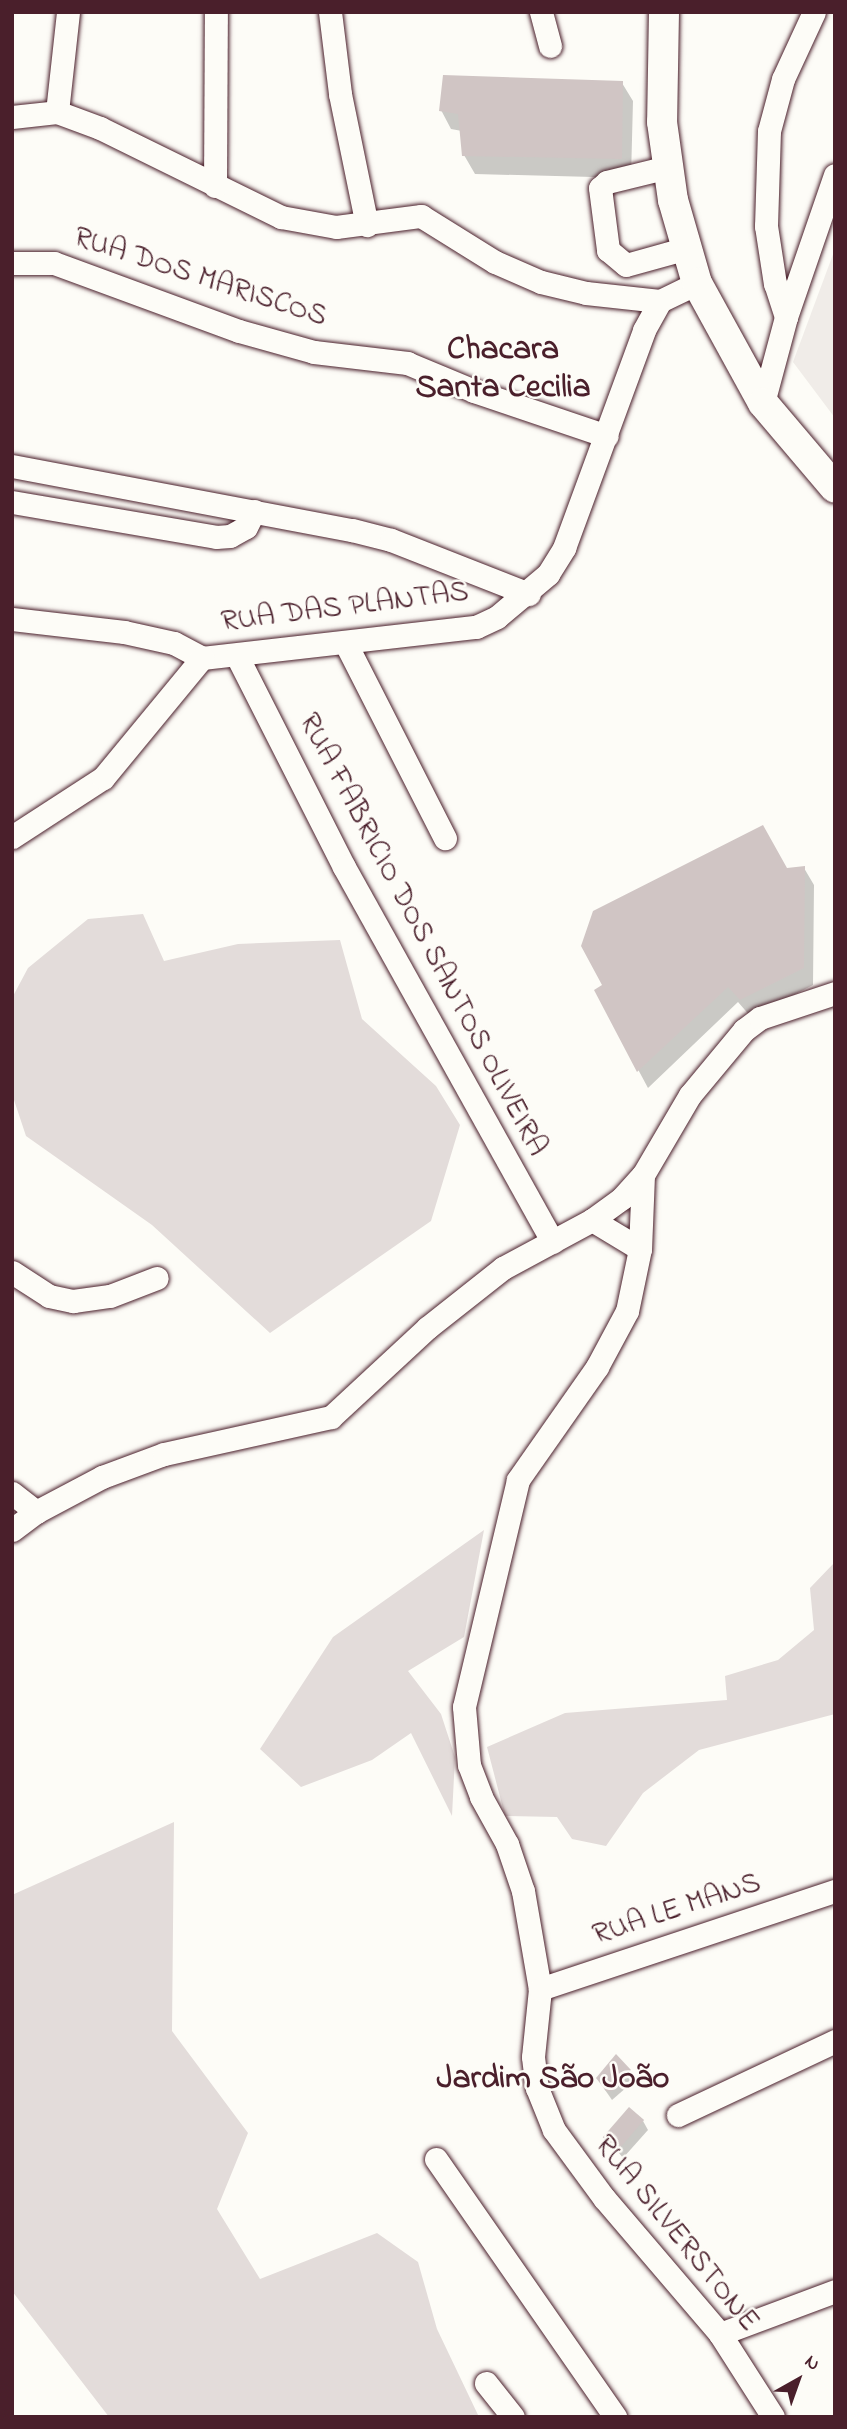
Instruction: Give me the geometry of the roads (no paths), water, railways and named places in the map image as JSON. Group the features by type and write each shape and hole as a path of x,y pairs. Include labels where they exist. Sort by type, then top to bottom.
{"main road":[{"path":"663,12 662,122 668,167 696,283 763,403 835,488"}],"street":[{"path":"57,113 68,12"},
{"path":"215,186 216,12"},
{"path":"330,12 340,94 367,225"},
{"path":"541,12 550,46"},
{"path":"786,317 775,284 766,226 769,131 783,79 814,12"},
{"path":"12,117 57,113 100,128 281,218 327,226 367,225 421,216 495,262 541,282 586,293 660,301 696,283"},
{"path":"668,167 607,181 600,188 608,250 625,265 687,248"},
{"path":"763,403 786,317 835,175"},
{"name":"RUA DOS MARISCOS","path":"12,263 54,263 239,331 314,352 407,363 474,391 607,436"},
{"name":"RUA DAS PLANTAS","path":"12,620 124,632 174,643 202,658 346,644 476,627 514,607 529,594 564,548 644,330 660,301"},
{"path":"12,466 254,511 391,540 529,594"},
{"path":"12,502 216,537 230,536 246,527 254,511"},
{"path":"346,644 445,838"},
{"name":"RUA FABRICIO DOS SANTOS OLIVEIRA","path":"237,656 344,867 553,1242"},
{"path":"12,837 103,778 202,658"},
{"path":"12,1530 36,1512 102,1477 164,1454 331,1417 428,1328 503,1268 592,1220 643,1175 690,1095 744,1030 760,1018 835,993"},
{"name":"RUA SILVERSTONE","path":"643,1175 640,1249 626,1311 616,1337 519,1480 464,1707 469,1765 516,1867 540,1989 533,2057 537,2088 554,2130 604,2198 720,2334 773,2417"},
{"path":"592,1220 640,1249"},
{"path":"12,1272 49,1296 73,1301 110,1296 157,1278"},
{"path":"12,1493 36,1512"},
{"name":"RUA LE MANS","path":"540,1989 835,1891"},
{"path":"678,2115 835,2041"},
{"path":"436,2159 615,2417"},
{"path":"720,2334 835,2291"},
{"path":"486,2383 513,2417"}],"district":[{"name":"Chacara Santa Cecilia","path":"503,370"},
{"name":"Jardim São João","path":"553,2080"}]}
